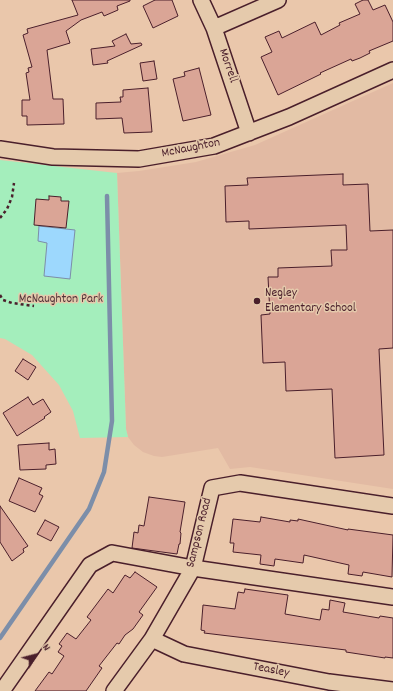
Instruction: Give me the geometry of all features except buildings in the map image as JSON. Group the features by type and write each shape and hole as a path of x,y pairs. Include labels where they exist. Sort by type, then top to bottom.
{"street":[{"name":"Morrell","path":"201,0 214,28 249,133"},
{"path":"214,28 278,0"},
{"name":"McNaughton","path":"0,149 53,157 139,159 214,146 289,117 393,70"},
{"name":"Sampson Road","path":"114,691 152,639 193,568 212,488 240,483 393,506"},
{"path":"2,691 90,565 112,553 193,568 393,597"},
{"name":"Teasley","path":"152,639 184,654 329,682 393,690"}],"path":[{"path":"0,218 7,209 12,197 14,183"},
{"path":"0,295 3,300 12,304 34,306"}],"shaded area":[{"name":"Negley Elementary School","path":"393,83 393,489 250,467 230,469 218,448 162,457 143,452 134,445 128,437 126,429 117,173 196,162 255,145"}],"green space":[{"name":"McNaughton Park","path":"0,160 117,173 126,429 128,437 80,438 73,411 59,385 32,355 5,339 0,338"}],"water":[{"path":"39,226 75,230 70,279 44,276 47,243 38,241"}],"waterway":[{"path":"0,638 89,509 104,472 112,421 107,196"}],"place":[{"name":"Negley Elementary School","path":"257,301"}]}
